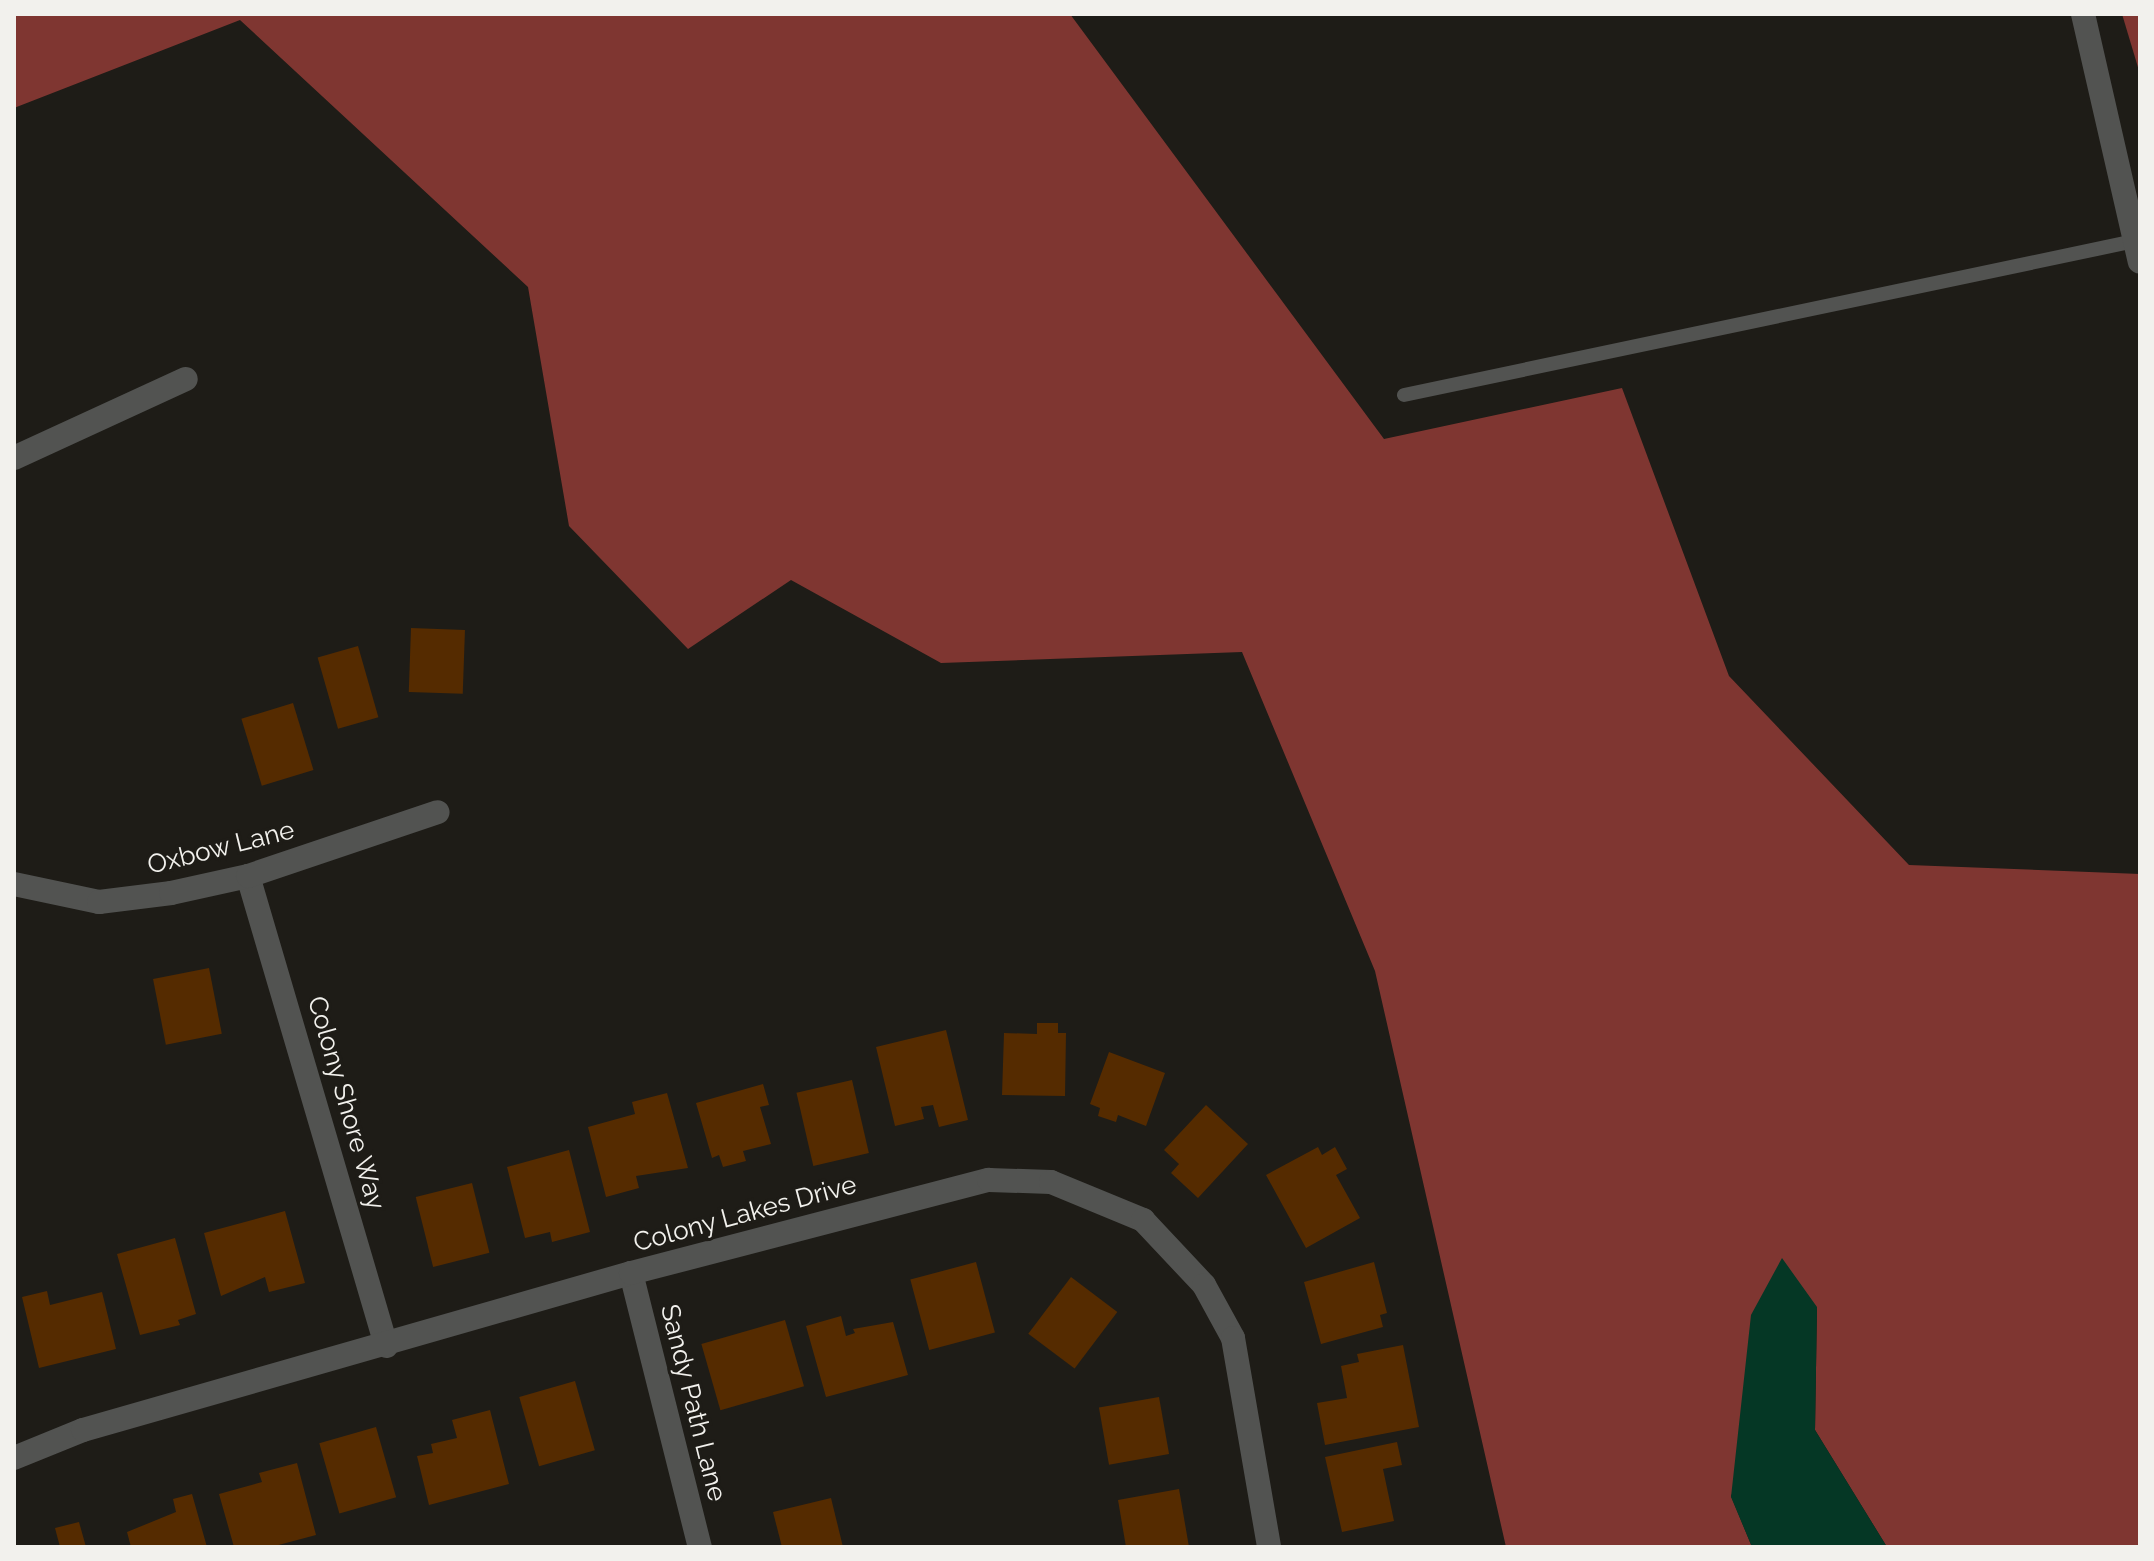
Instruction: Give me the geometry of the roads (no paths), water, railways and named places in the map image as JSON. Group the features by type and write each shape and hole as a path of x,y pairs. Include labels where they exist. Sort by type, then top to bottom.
{"street":[{"path":"2083,14 2138,251"},
{"path":"14,458 186,379"},
{"name":"Oxbow Lane","path":"14,884 99,902 171,893 248,876 438,812"},
{"name":"Colony Shore Way","path":"248,876 386,1346"},
{"name":"Colony Lakes Drive","path":"14,1458 83,1430 386,1346 631,1273 989,1180 1051,1182 1099,1198 1143,1220 1165,1238 1204,1285 1233,1338 1269,1547"},
{"name":"Sandy Path Lane","path":"631,1273 700,1547"}],"lane":[{"path":"1404,395 2138,251"}]}
